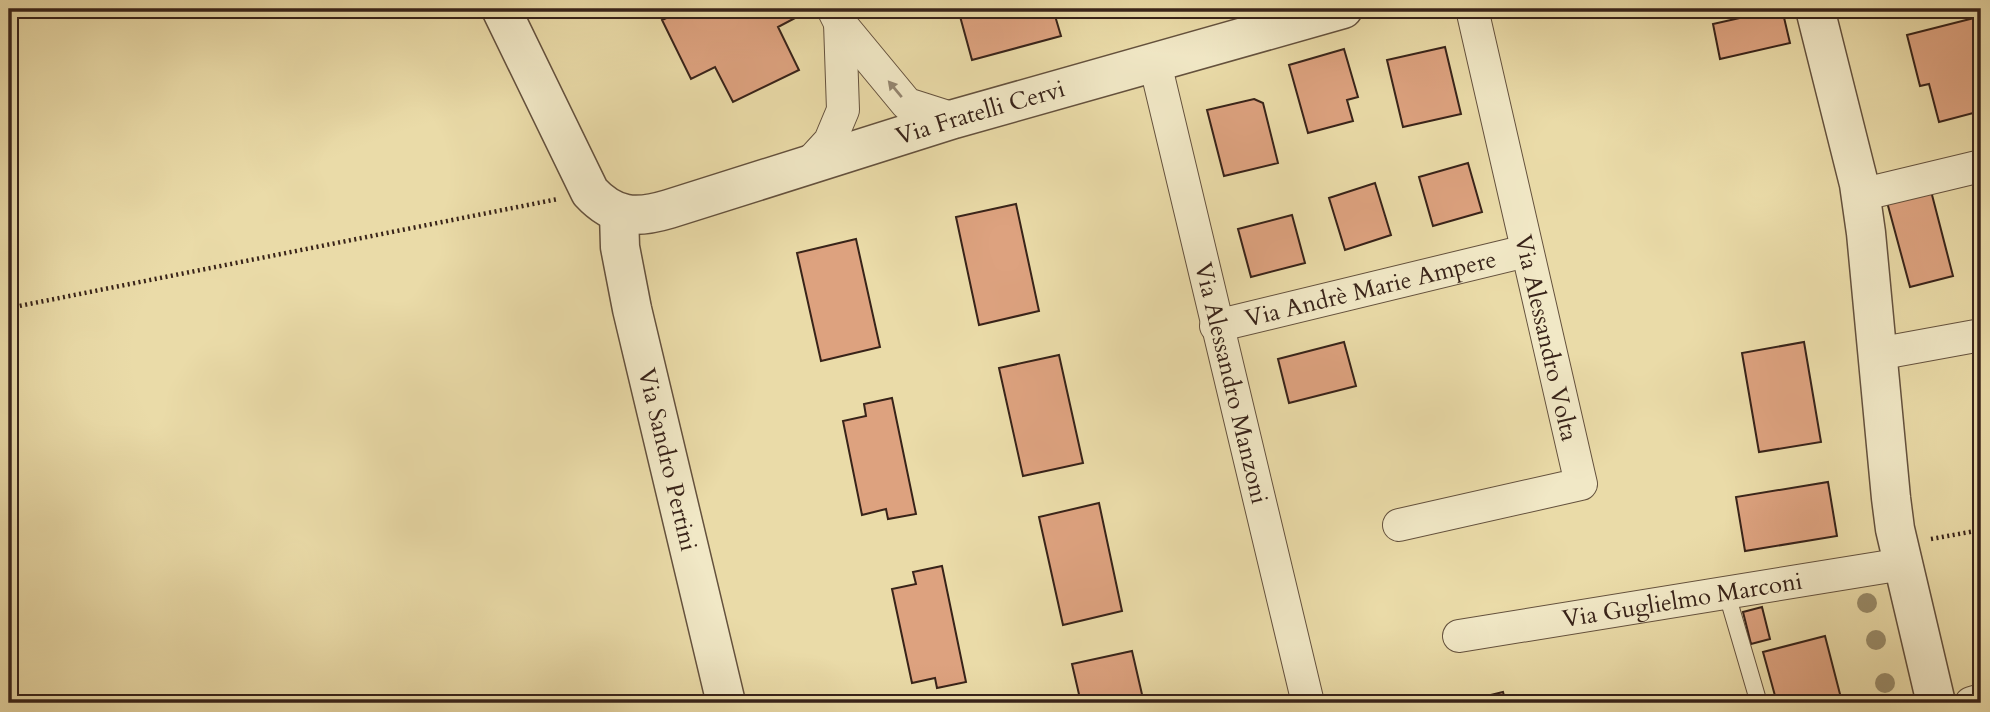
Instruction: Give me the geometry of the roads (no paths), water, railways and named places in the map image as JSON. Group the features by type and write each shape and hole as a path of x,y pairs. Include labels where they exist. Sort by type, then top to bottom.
{"street":[{"path":"501,9 604,202"},
{"name":"Via Fratelli Cervi","path":"604,202 637,215 654,213 954,119 1343,9"},
{"name":"Via Alessandro Volta","path":"1399,525 1581,484 1472,9"},
{"path":"1815,9 1860,195 1891,498 1901,554 1936,703"},
{"path":"837,16 907,104 954,119"},
{"path":"808,165 830,141 843,110 837,16"},
{"name":"Via Alessandro Manzoni","path":"1155,63 1307,703"},
{"path":"1860,195 1981,166"},
{"name":"Via Sandro Pertini","path":"604,202 620,247 632,309 726,703"},
{"name":"Via Andrè Marie Ampere","path":"1216,326 1526,251"},
{"path":"1877,355 1981,335"},
{"name":"Via Guglielmo Marconi","path":"1459,636 1726,591 1901,554"},
{"path":"1970,703 1981,700"}],"lane":[{"path":"1726,591 1758,700"}]}
